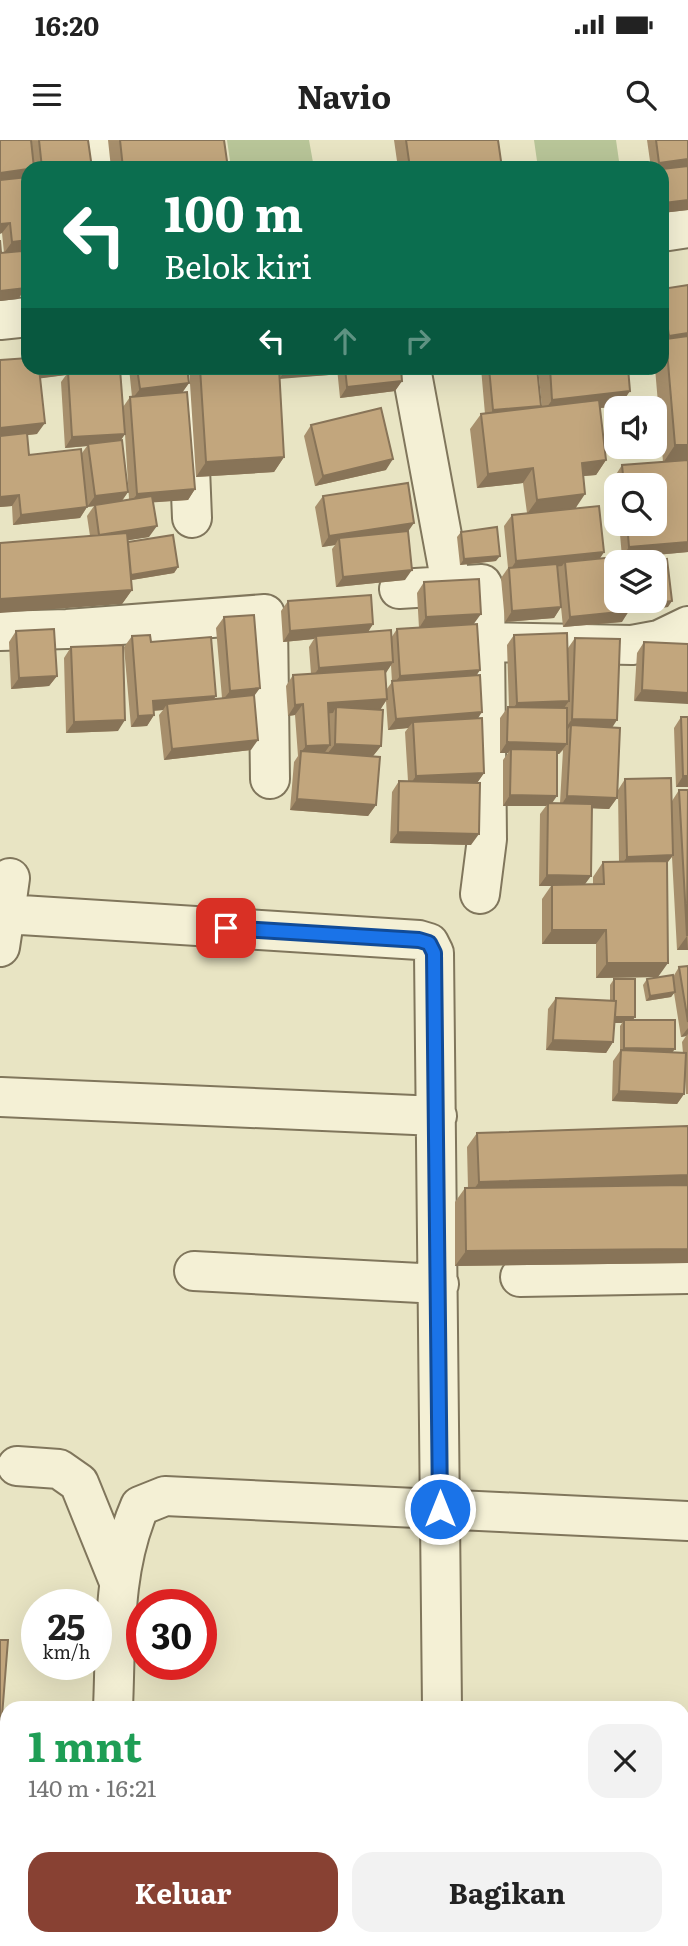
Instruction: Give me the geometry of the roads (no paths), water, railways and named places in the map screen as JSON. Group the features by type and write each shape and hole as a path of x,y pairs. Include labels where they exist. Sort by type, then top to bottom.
{"street":[{"path":"99,140 102,161"},
{"path":"669,231 688,228"},
{"path":"0,320 21,318"},
{"path":"186,375 192,518"},
{"path":"412,375 451,584"},
{"path":"395,487 433,481"},
{"path":"399,589 482,584 486,592 487,839 480,894"},
{"path":"0,631 67,629 265,614 268,623 270,779"},
{"path":"485,642 632,645 659,640 671,631 688,626"},
{"path":"5,913 419,940 429,943 434,953 437,1116 442,1701"},
{"path":"1,1097 437,1116"},
{"path":"194,1271 439,1284"},
{"path":"520,1278 688,1274"},
{"path":"17,1466 59,1469 79,1483 119,1582"},
{"path":"113,1701 119,1582 126,1538 140,1506 164,1496 688,1521"}]}
